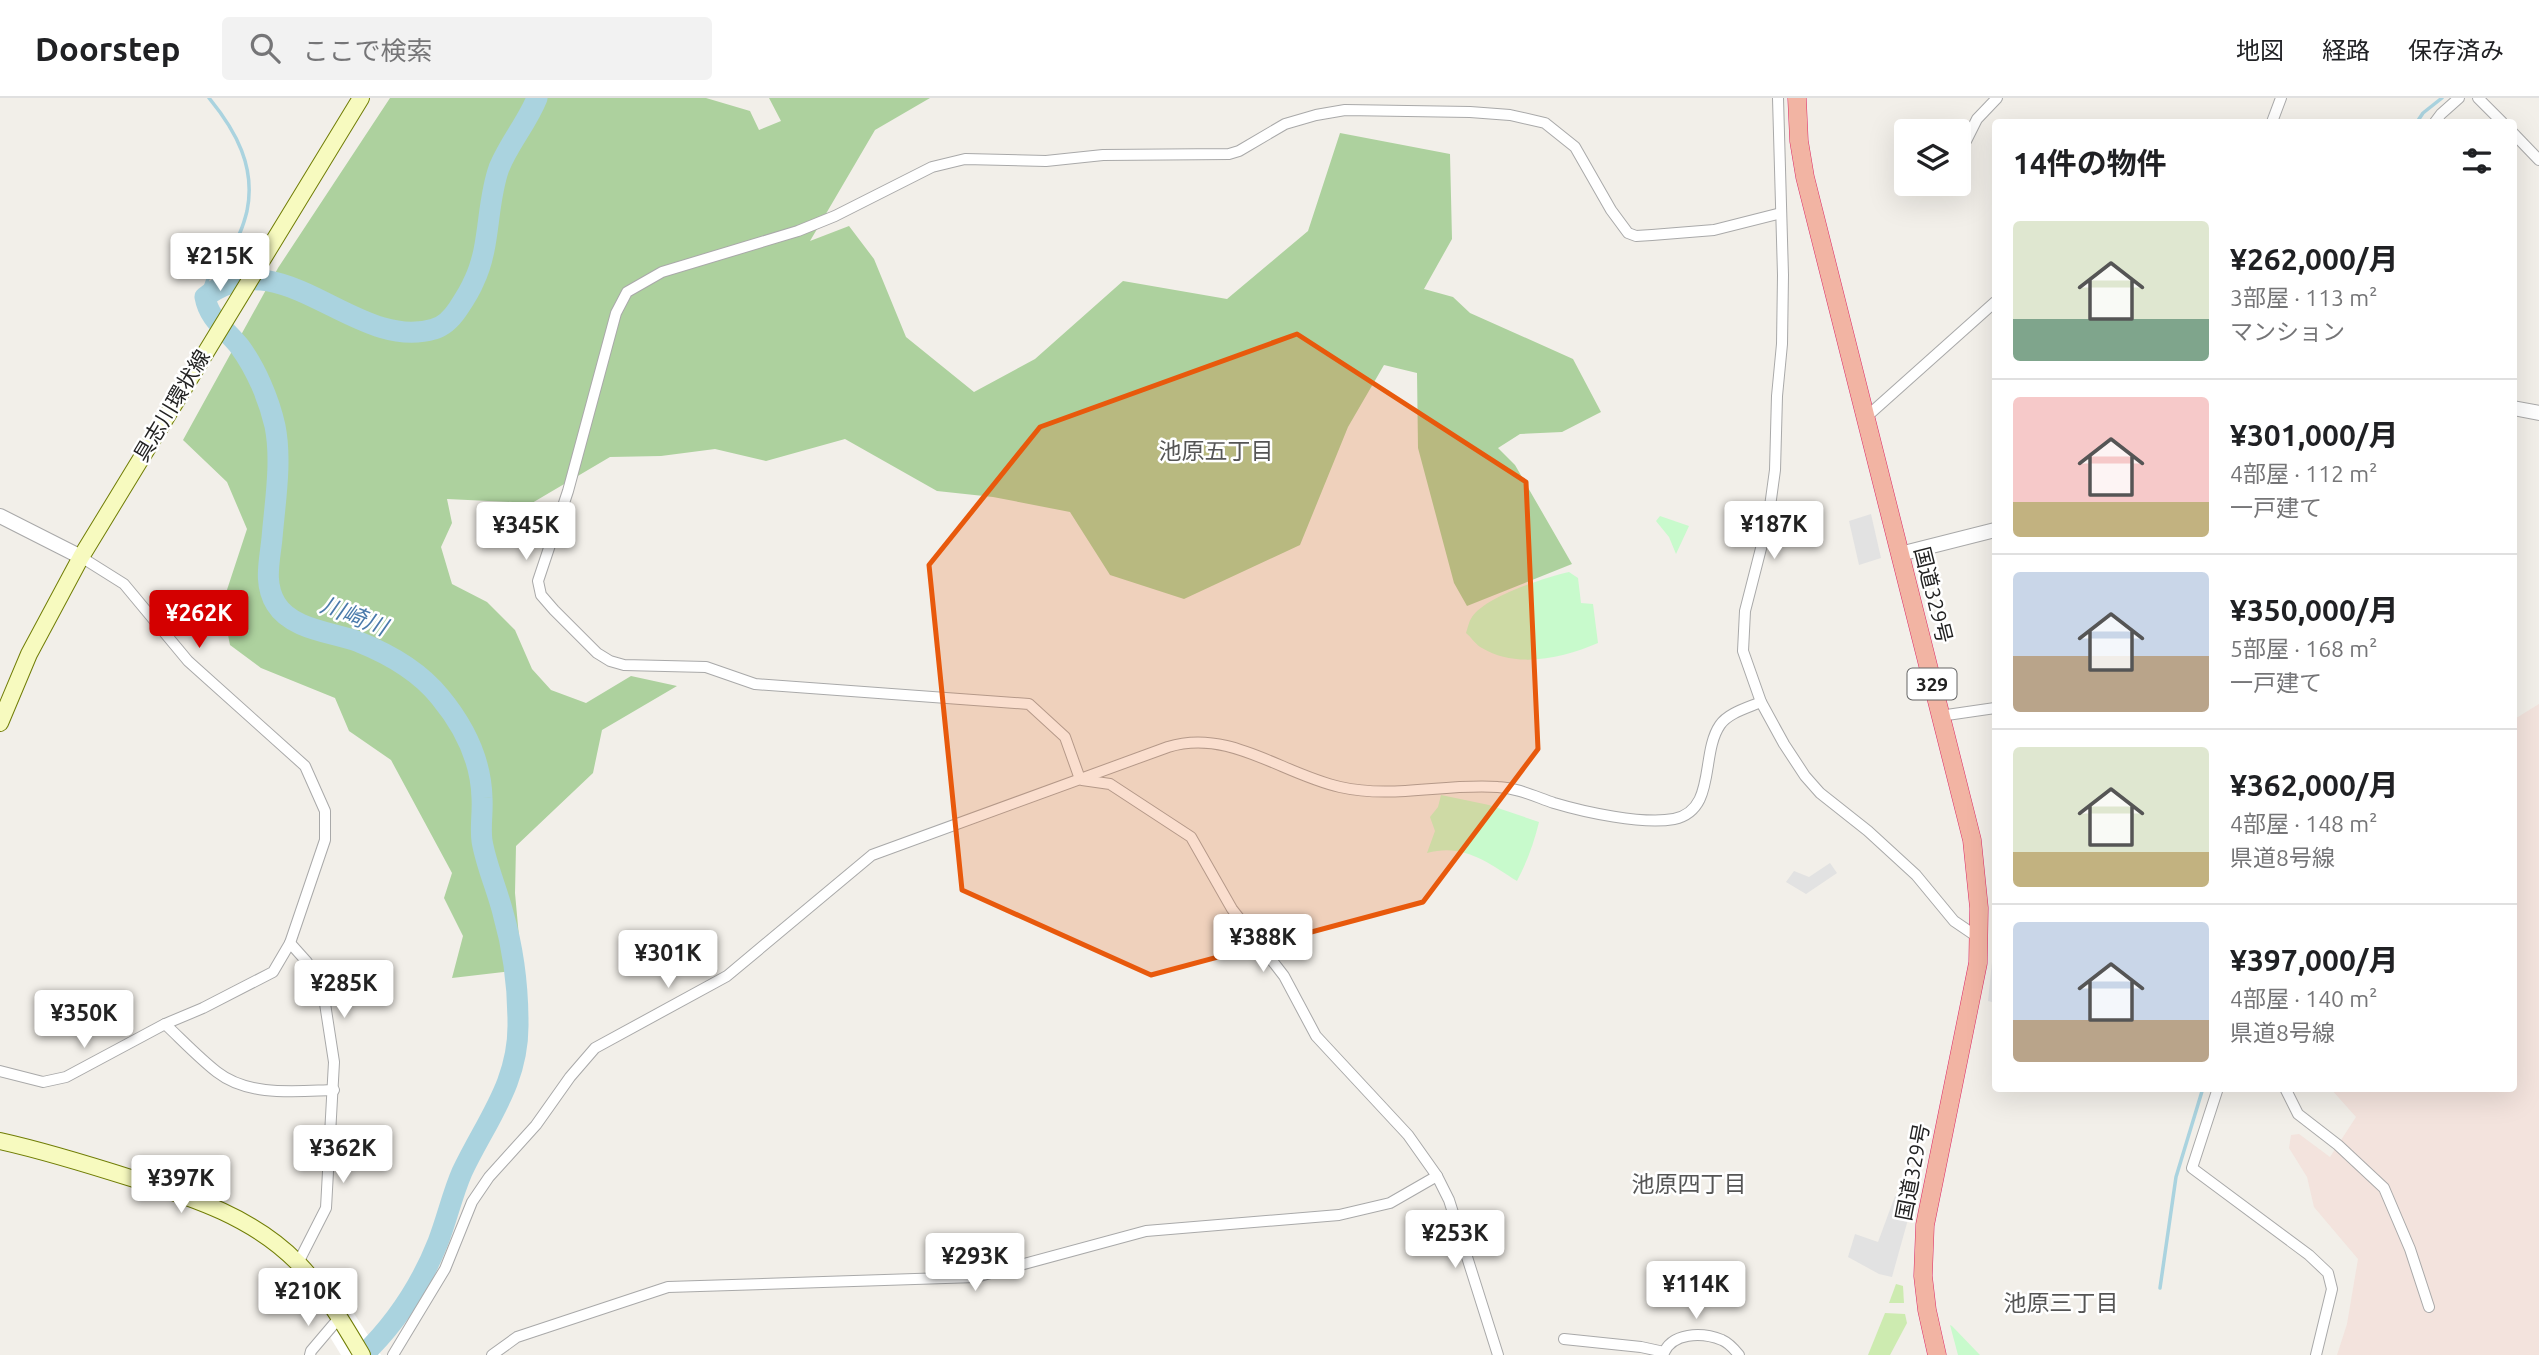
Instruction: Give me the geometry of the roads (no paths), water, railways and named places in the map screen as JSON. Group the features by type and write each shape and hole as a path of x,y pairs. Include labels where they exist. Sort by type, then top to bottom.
{"highway":[{"name":"国道329号","path":"1797,102 1805,177 1972,840 1977,878 1978,963 1925,1225 1922,1258 1923,1285 1937,1355"}],"main road":[{"name":"具志川環状線","path":"0,723 29,653 81,557 361,98"},
{"path":"0,1141 100,1168 223,1211 253,1227 298,1264 326,1296 362,1355"}],"street":[{"path":"1971,131 1977,120 1997,98"},
{"path":"2273,119 2281,98"},
{"path":"2437,119 2459,98"},
{"path":"2478,98 2499,119"},
{"path":"1797,102 1778,103 1782,344 1775,470 1768,521 1745,611 1742,640 1746,660 1761,702 1784,744 1820,793 1889,849 1916,875 1954,921 1979,938"},
{"path":"1080,779 1065,737 1029,704 755,684 706,667 624,666 597,653 554,610 541,595 538,581 541,566 568,491 616,313 627,292 662,272 815,225 932,167 951,162 972,159 1046,161 1103,155 1229,154 1240,151 1285,124 1316,114 1345,110 1470,112 1530,118 1545,123 1575,147 1622,228 1636,236 1714,230 1781,213"},
{"path":"2517,138 2539,160"},
{"path":"1864,419 1992,305"},
{"path":"2517,409 2539,414"},
{"path":"0,516 81,557 124,583 188,661 305,766 325,811 324,840 290,943 273,972 165,1024 66,1077 43,1082 0,1071"},
{"path":"1900,554 1992,531"},
{"path":"393,1355 446,1269 472,1202 489,1177 536,1125 570,1077 595,1048 727,976 872,855 1184,743 1203,741 1225,745 1303,775 1354,790 1378,793 1500,787 1595,813 1627,818 1672,819 1686,815 1701,798 1713,737 1721,723 1731,715 1761,702"},
{"path":"1940,716 1992,708"},
{"path":"1080,779 1110,784 1191,837 1232,909 1284,976 1316,1037 1408,1135 1437,1176 1449,1200 1498,1355"},
{"path":"290,943 307,962 324,997 334,1062 326,1208 298,1264"},
{"path":"165,1024 219,1074 248,1087 285,1092 334,1090"},
{"path":"2217,1092 2192,1168 2309,1255 2328,1273 2332,1289 2316,1355"},
{"path":"2287,1092 2298,1114 2338,1145 2384,1188 2410,1249 2429,1307"},
{"path":"492,1355 517,1337 668,1287 976,1277 1146,1231 1339,1216 1390,1203 1437,1176"},
{"path":"310,1355 319,1340 341,1320"},
{"path":"1564,1339 1641,1347 1664,1353 1666,1346 1675,1338 1708,1337 1724,1340 1739,1355"}],"waterway":[{"path":"205,297 210,276 235,242 243,225 249,195 249,179 242,150 228,123 209,98"},
{"name":"川崎川","path":"363,1355 397,1317 424,1273 438,1242 462,1172 507,1083 517,1045 518,1009 514,967 507,926 482,841 482,798 478,770 470,744 457,720 432,688 403,664 359,642 292,620 283,613 272,596 268,571 278,467 275,426 257,375 240,347 214,318 205,297 234,282 262,280 290,287 376,326 405,332 442,326 456,312 474,281 483,254 499,168 537,98"},
{"path":"2419,119 2442,98"},
{"path":"2160,1288 2176,1177 2202,1092"}],"district":[{"name":"池原五丁目","path":"1216,451"},
{"name":"池原四丁目","path":"1689,1184"},
{"name":"池原三丁目","path":"2061,1303"}]}
